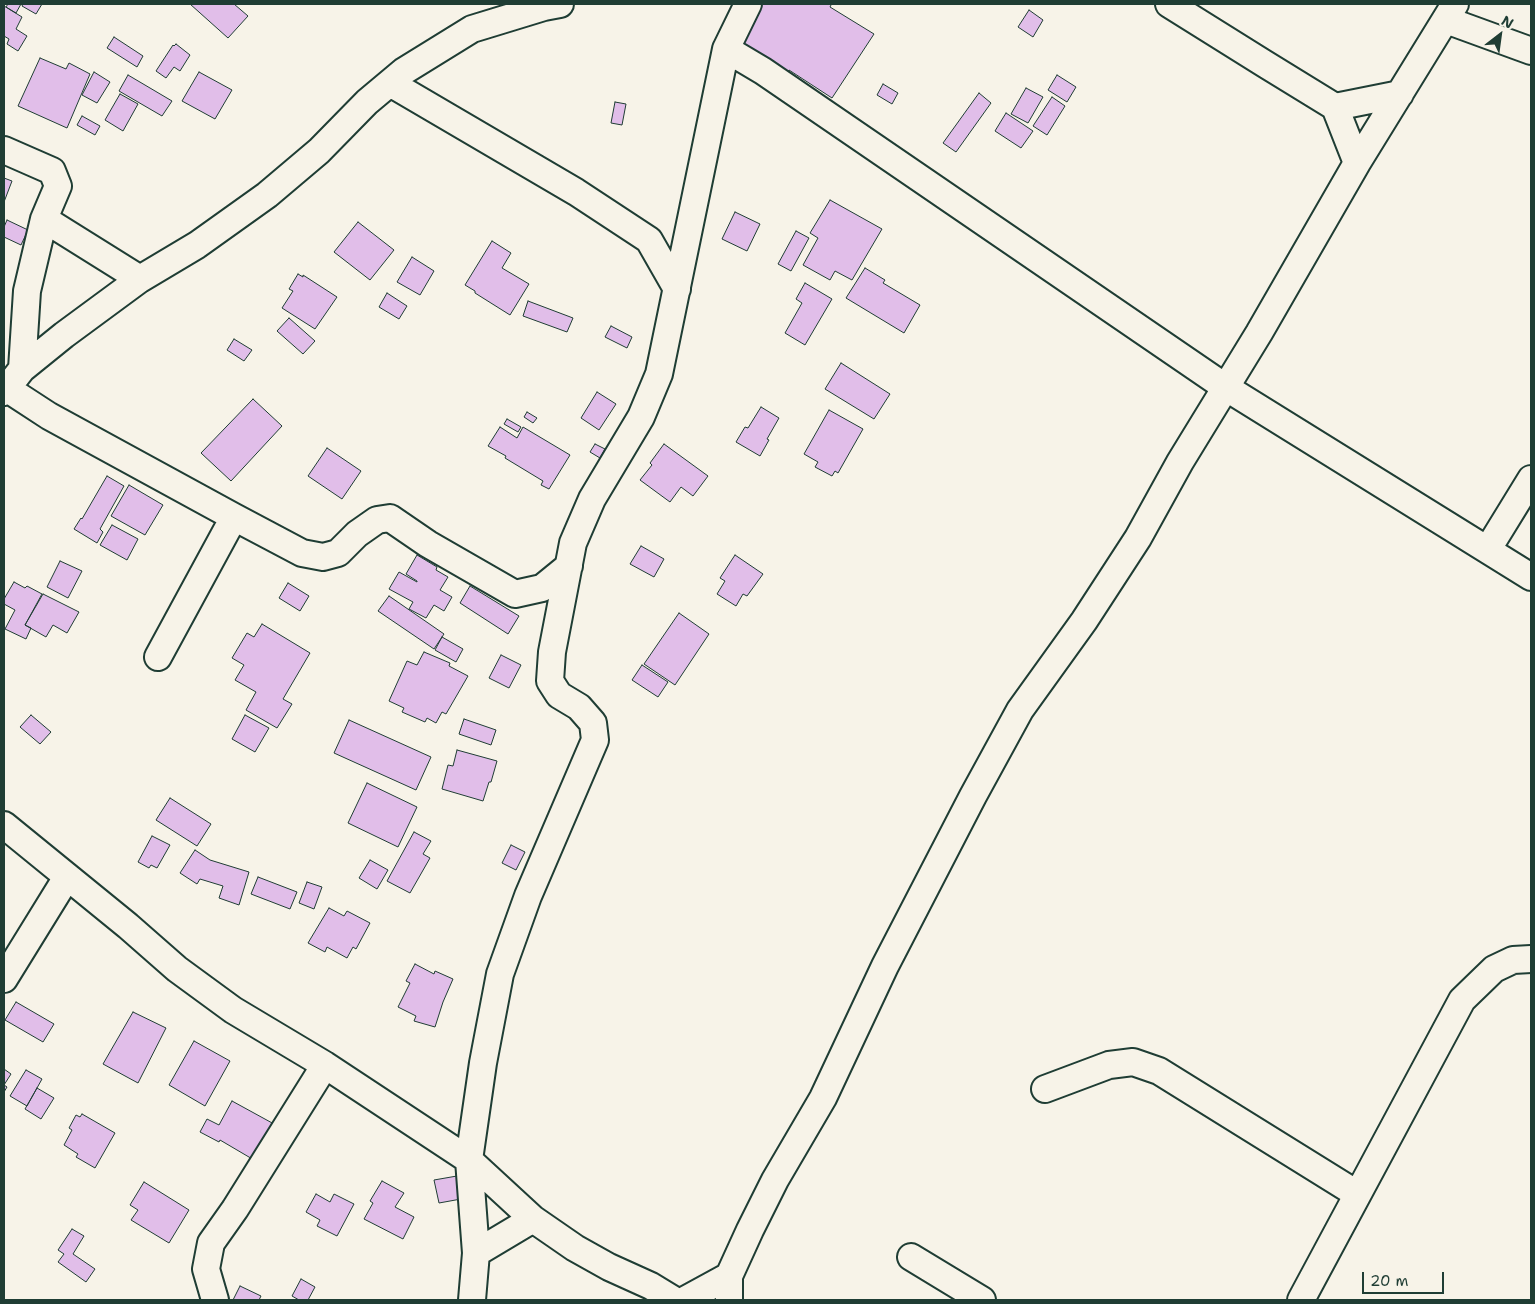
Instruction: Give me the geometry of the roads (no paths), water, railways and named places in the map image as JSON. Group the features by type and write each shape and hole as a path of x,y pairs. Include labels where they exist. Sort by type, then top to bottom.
{"street":[{"path":"11,383 64,335 140,279 197,245 267,195 319,151 367,102 411,66 472,29 560,4"},
{"path":"472,1300 476,1253 469,1160 483,1063 500,974 528,896 595,740 593,723 579,707 558,695 550,681 552,652 573,543 592,499 641,417 660,374 726,49 748,4"},
{"path":"1169,4 1335,106 1357,163"},
{"path":"685,1300 729,1288 775,1180 823,1098 890,958 973,796 1020,710 1084,621 1138,538 1180,462 1259,333 1357,163 1450,12 1531,51"},
{"path":"726,49 763,71 1225,387 1531,577"},
{"path":"390,83 576,192 649,240 677,289"},
{"path":"1335,106 1400,94"},
{"path":"4,150 52,171 58,186 44,219 27,290 11,383"},
{"path":"44,219 140,279"},
{"path":"11,383 49,416 302,553 324,557 338,553 357,534 377,520 390,518 428,544 558,619"},
{"path":"1488,549 1531,479"},
{"path":"158,657 234,517"},
{"path":"515,594 542,588 569,566"},
{"path":"4,825 128,926 177,969 233,1010 325,1065 469,1160 533,1219 576,1248 674,1300"},
{"path":"4,979 67,877"},
{"path":"1301,1300 1462,1000 1494,969 1513,960 1531,959"},
{"path":"1046,1089 1109,1065 1133,1062 1159,1071 1357,1194"},
{"path":"215,1300 206,1270 210,1243 235,1209 325,1065"},
{"path":"476,1253 533,1219"},
{"path":"911,1257 982,1300"}]}
